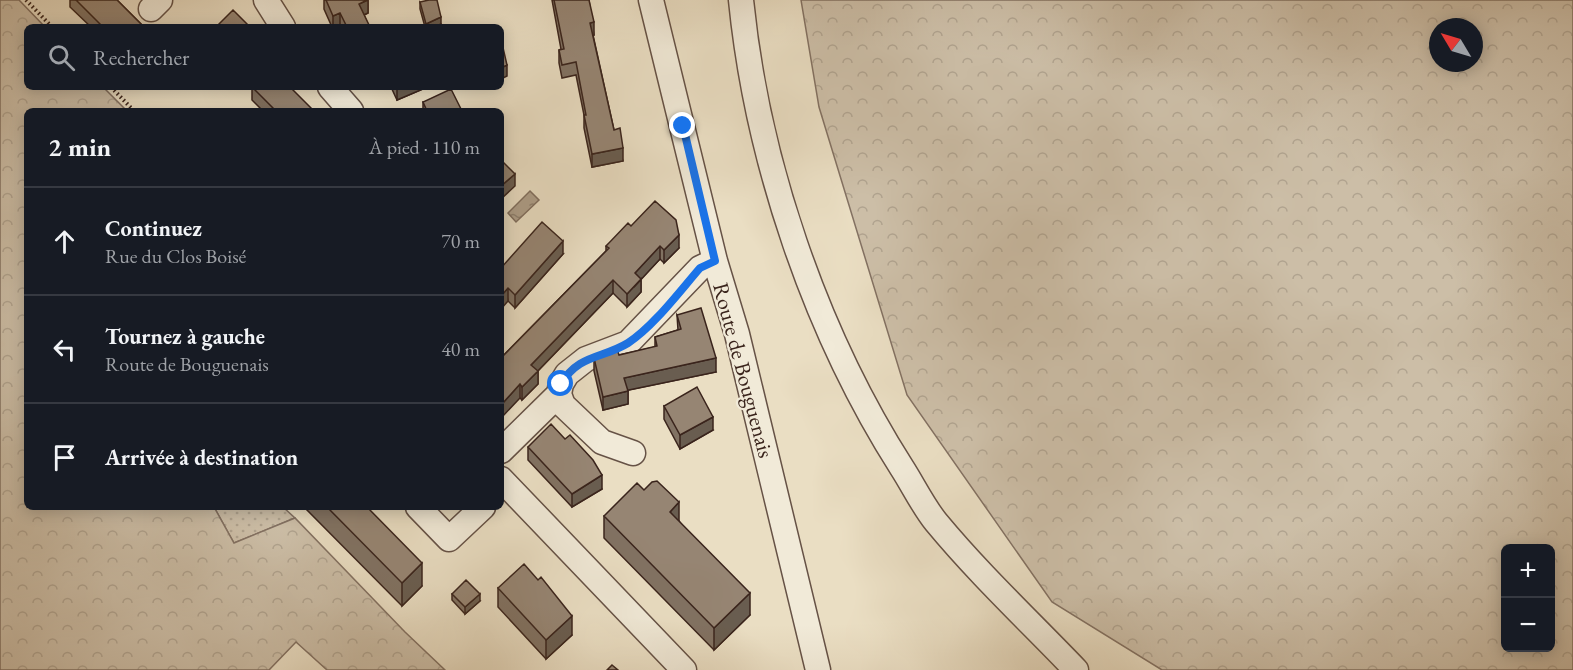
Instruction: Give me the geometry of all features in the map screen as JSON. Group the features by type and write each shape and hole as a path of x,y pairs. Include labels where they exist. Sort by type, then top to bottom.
{"street":[{"path":"266,0 281,24"},
{"name":"Route de Bouguenais","path":"651,0 715,261 737,334 818,670"},
{"path":"741,0 747,62 775,175 806,273 875,426 935,520 1076,670"},
{"path":"333,90 348,108"},
{"path":"633,453 602,442 563,405 560,394 561,384 573,369 586,359 628,343 700,268 715,261"},
{"path":"504,448 560,394"},
{"path":"504,485 684,670"},
{"path":"421,510 449,539 480,510"}],"path":[{"path":"26,0 49,24"},
{"path":"114,90 131,108"}],"green space":[{"path":"0,0 19,0 42,24 24,24 24,90 106,90 124,108 24,108 24,510 216,510 234,543 295,518 445,670 327,670 296,642 269,670 0,670"},
{"path":"801,0 1573,0 1573,670 1162,670 1052,602 907,395 819,107"},
{"path":"216,510 286,510 295,518 234,543"}],"water":[{"path":"530,191 539,200 516,222 508,213"}],"building":[{"path":"76,0 117,0 141,24 100,24"},
{"path":"326,0 367,0 359,4 369,24 346,24 340,13 333,16"},
{"path":"437,0 441,17 426,24 420,2"},
{"path":"554,0 589,0 594,22 590,23 614,130 620,128 623,148 592,154 576,62 562,65 559,50 564,49"},
{"path":"233,10 247,24 219,24"},
{"path":"255,90 293,90 311,108 273,108"},
{"path":"452,90 460,108 426,108 423,102"},
{"path":"504,163 515,174 504,183"},
{"path":"655,201 676,220 679,235 664,250 660,246 635,273 641,279 627,294 613,280 531,365 538,371 522,387 520,384 504,402 504,355 609,248 606,246 628,223 631,226"},
{"path":"542,222 563,241 515,295 508,288 504,293 504,265"},
{"path":"701,308 716,358 624,378 628,391 603,397 594,358 617,349 619,355 657,346 655,337 681,329 677,315"},
{"path":"697,387 713,417 680,435 664,406"},
{"path":"551,424 565,439 570,435 593,460 602,475 572,494 528,447"},
{"path":"657,481 679,502 670,512 750,593 714,628 604,516 637,483 644,490 652,482"},
{"path":"330,510 370,510 422,563 402,583"},
{"path":"524,564 538,580 541,577 572,616 546,640 498,588"},
{"path":"466,580 480,594 465,607 452,594"},
{"path":"612,665 618,670 607,670"}],"route":[{"path":"561,384 567,374 586,359 628,343 700,268 715,261 711,236 683,126"}]}
